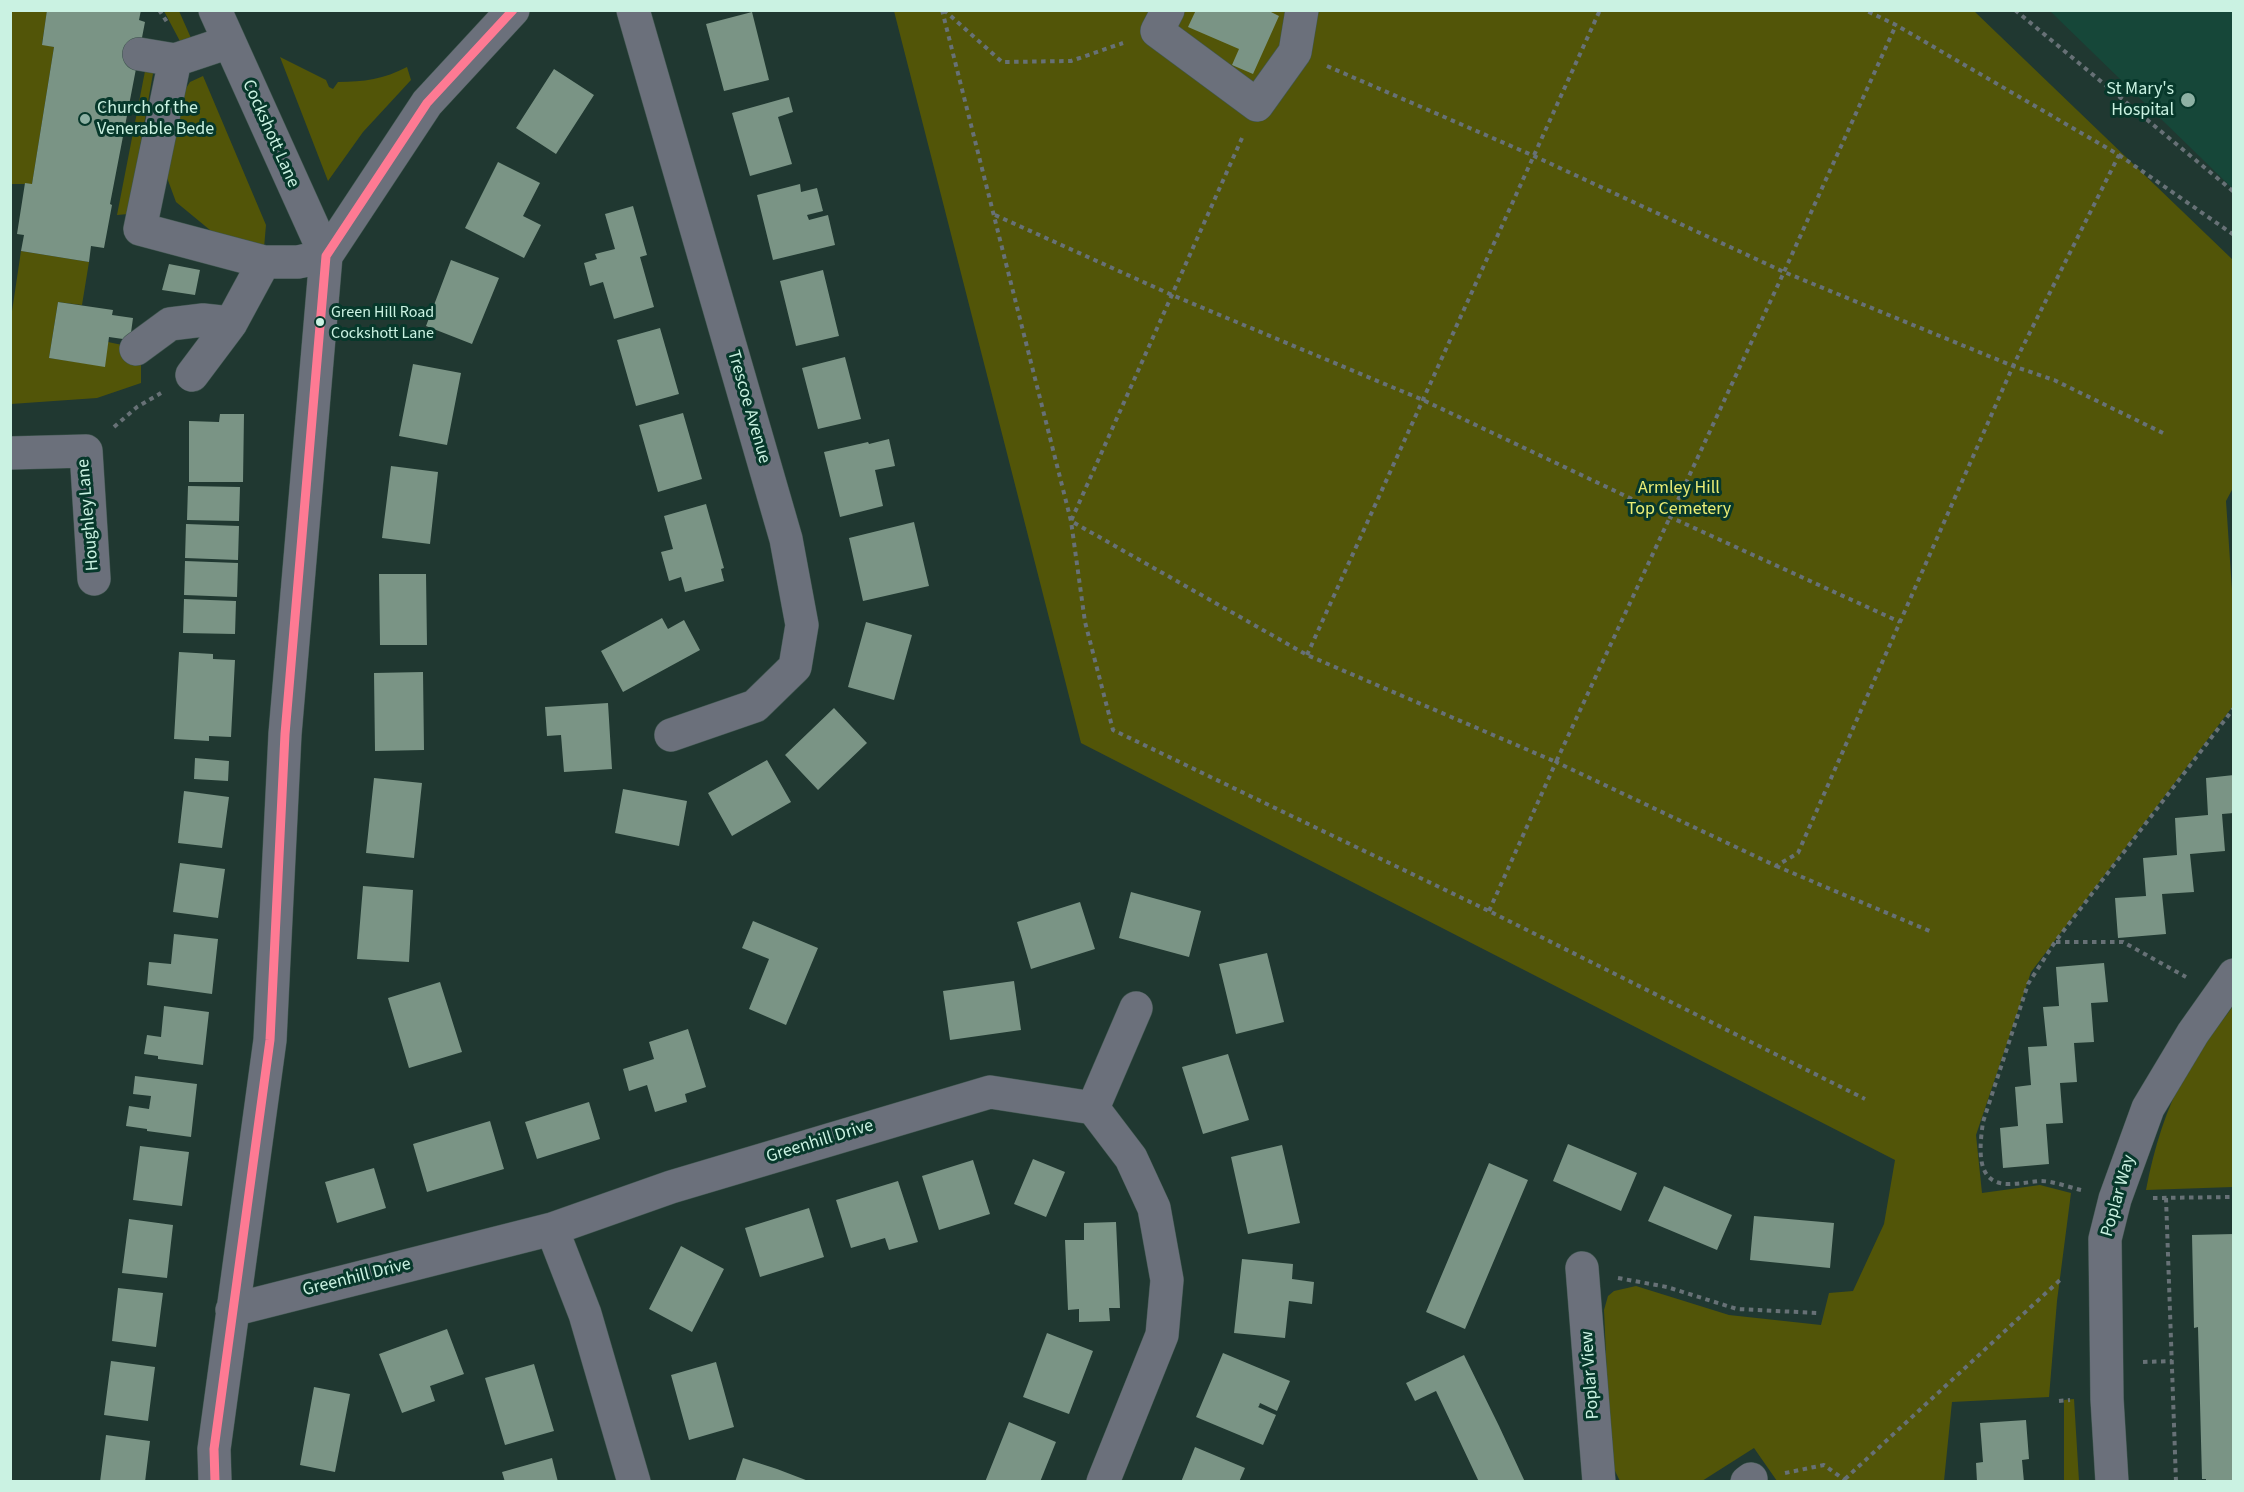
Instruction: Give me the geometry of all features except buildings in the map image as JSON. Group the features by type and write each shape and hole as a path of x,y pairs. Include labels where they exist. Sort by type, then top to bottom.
{"street":[{"name":"Cockshott Lane","path":"215,10 326,256"},
{"path":"215,1482 214,1449 270,1040 285,734 326,256 427,104 513,10"},
{"name":"Trescoe Avenue","path":"633,10 786,539 802,625 795,667 756,706 671,735"},
{"path":"1163,21 1257,105 1295,52 1302,10"},
{"path":"139,54 175,60 229,42"},
{"path":"175,60 140,229 264,262 298,262 326,256"},
{"path":"192,375 231,322 264,262"},
{"path":"136,349 170,324 202,320 231,322"},
{"name":"Houghley Lane","path":"10,453 86,451 94,579"},
{"name":"Poplar Way","path":"2112,1482 2107,1399 2105,1239 2115,1198 2148,1108 2193,1033 2234,975"},
{"path":"1102,1482 1162,1335 1167,1280 1154,1208 1131,1158 1093,1108 1136,1008"},
{"name":"Greenhill Drive","path":"232,1310 552,1229 671,1187 990,1092 1093,1108"},
{"path":"552,1229 585,1314 634,1482"},
{"name":"Poplar View","path":"1583,1273 1599,1482"}],"path":[{"path":"943,10 1002,62 1071,62 1163,21"},
{"path":"943,10 1071,521 1085,622 1113,730 1489,911 1865,1099"},
{"path":"1307,655 1600,10"},
{"path":"1865,10 1896,25 2119,155 2234,235"},
{"path":"2015,10 2234,192"},
{"path":"1489,911 1896,25"},
{"path":"1295,52 1533,156 1784,272 2013,366 2055,380 2163,433"},
{"path":"1071,521 1257,105"},
{"path":"1776,866 1798,854 2013,366 2119,155"},
{"path":"994,215 1172,295 1423,400 1670,517 1900,622"},
{"path":"86,451 137,407 192,375"},
{"path":"1071,521 1307,655 1556,762 1776,866 1932,932"},
{"path":"2078,1189 2043,1181 2005,1185 1987,1177 1983,1169 1979,1146 1983,1122 2028,984 2055,942 2234,708"},
{"path":"2055,942 2123,942 2176,971"},
{"path":"2176,1482 2166,1198 2234,1197"},
{"path":"1583,1273 1666,1287 1737,1309 1817,1313"},
{"path":"1749,1480 1824,1465 1845,1480 2060,1280"}],"shaded area":[{"name":"St Mary's Hospital","path":"2050,11 2233,11 2233,189"}],"green space":[{"path":"11,11 47,11 42,44 54,47 32,184 11,184"},
{"path":"164,11 179,11 195,47 183,47"},
{"name":"Armley Hill Top Cemetery","path":"894,11 1974,11 2233,260 2234,486 2226,501 2233,605 2233,706 2031,972 1976,1135 1982,1193 2040,1185 2071,1193 2057,1301 2049,1397 1952,1402 1944,1481 1777,1481 1754,1448 1702,1481 1620,1481 1615,1471 1610,1448 1604,1310 1608,1296 1614,1291 1636,1286 1729,1315 1821,1325 1829,1293 1853,1291 1884,1224 1895,1160 1081,743"},
{"path":"280,57 326,80 329,87 333,89 338,82 374,79 407,67 411,80 363,132 328,181"},
{"path":"146,66 154,68 128,214 117,215"},
{"path":"203,76 266,225 264,248 216,235 176,202 166,175 183,93 190,82"},
{"path":"21,251 89,262 82,305 58,302 49,358 104,366 108,342 127,346 141,362 141,383 97,398 11,404 11,318"},
{"path":"2233,1006 2233,1187 2146,1190 2153,1159 2173,1099 2187,1071"},
{"path":"2074,1399 2079,1481 2064,1481 2064,1400"}],"transit line":[{"path":"215,1482 214,1449 270,1040 285,734 326,256 427,103 513,10"}],"place":[{"name":"St Mary's Hospital","path":"2188,100"},
{"name":"Church of the Venerable Bede","path":"85,119"},
{"name":"Green Hill Road Cockshott Lane","path":"320,322"}]}
